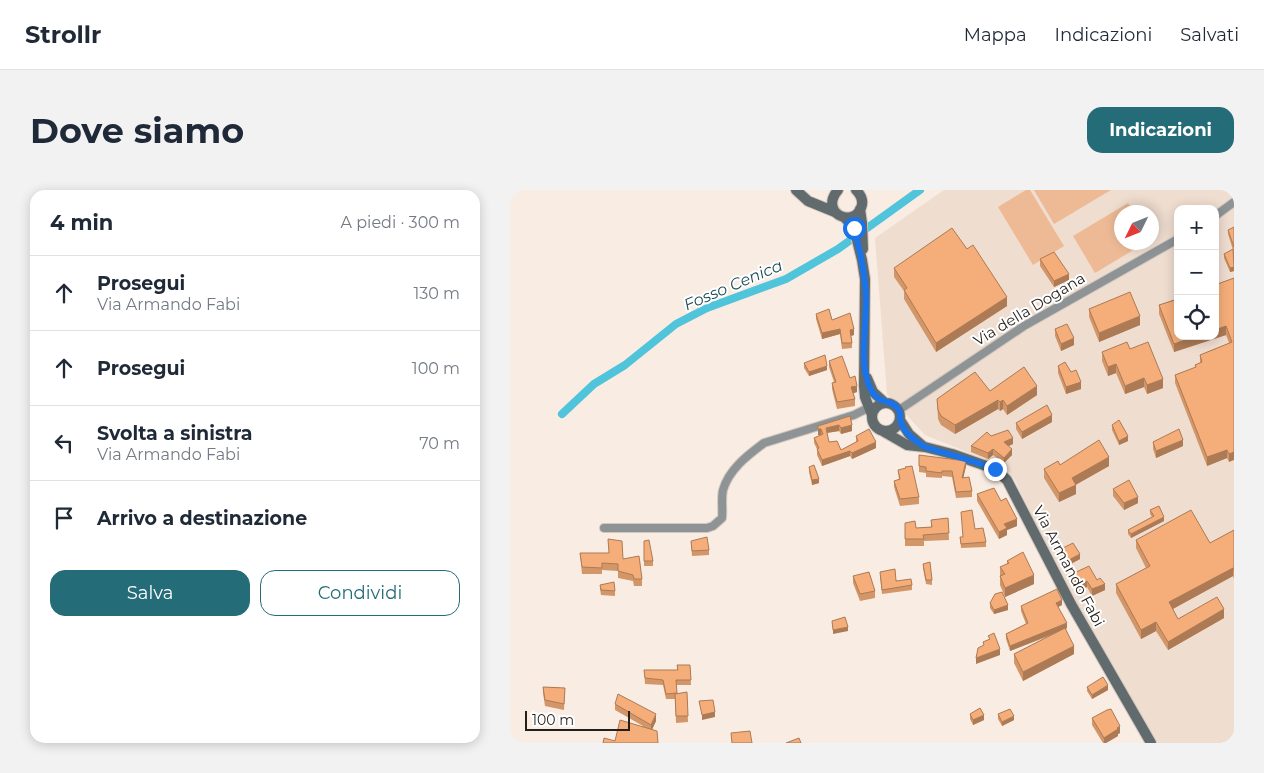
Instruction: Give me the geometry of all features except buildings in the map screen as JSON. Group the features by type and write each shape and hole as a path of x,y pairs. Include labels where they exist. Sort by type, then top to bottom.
{"street":[{"path":"836,192 832,203 840,215"},
{"path":"799,193 820,200 836,192"},
{"path":"859,192 862,200 858,225 866,296 864,386 874,424 881,430 895,428 900,415"},
{"path":"799,193 815,205 858,225"},
{"path":"1219,213 1234,202"},
{"path":"840,215 853,216 860,210"},
{"name":"Via della Dogana","path":"900,415 1024,326 1174,241"},
{"path":"865,368 872,392 879,400 893,404 909,434 925,447"},
{"path":"604,528 707,528 713,526 722,518 723,490 728,477 735,468 764,443 854,415 870,412 884,402"},
{"name":"Via Armando Fabi","path":"881,430 907,445 925,447 995,469 1007,480 1071,604 1151,743"}],"shaded area":[{"path":"944,190 1234,190 1234,743 1156,743 1063,582 1015,480 1005,467 925,435 887,394 875,238"},
{"path":"1026,190 1030,190 1064,246 1033,265 998,207"},
{"path":"1034,190 1111,190 1054,224"},
{"path":"1114,211 1114,250 1133,250 1095,273 1073,236"}],"waterway":[{"name":"Fosso Cenica","path":"562,414 594,384 625,365 676,324 707,308 786,279 838,249 920,190"}],"route":[{"path":"854,228 865,279 865,368 872,392 879,400 896,406 899,410 900,420 904,429 925,447 995,469"}]}
